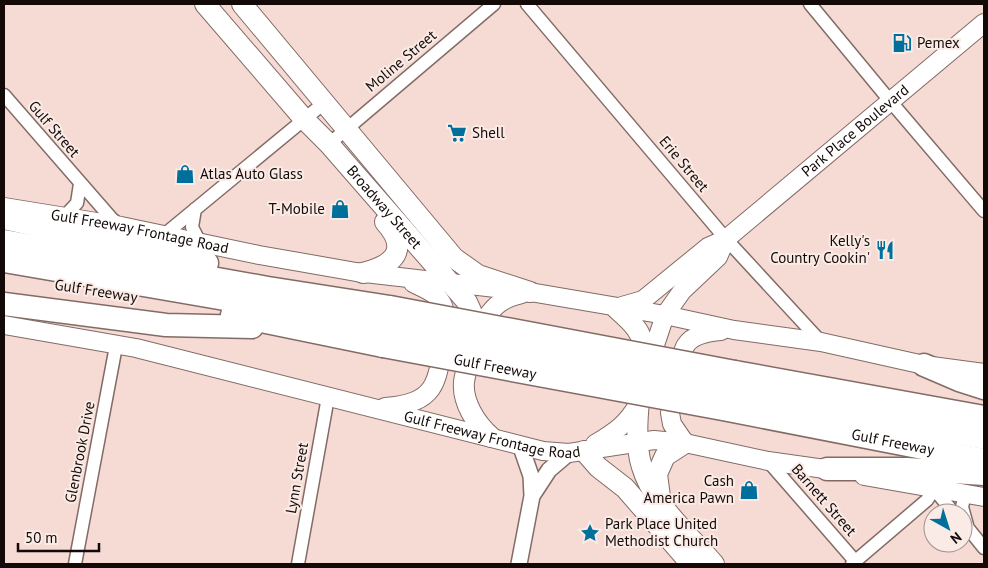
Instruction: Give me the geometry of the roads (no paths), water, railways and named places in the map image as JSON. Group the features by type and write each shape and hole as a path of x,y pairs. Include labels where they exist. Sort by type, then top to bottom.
{"highway":[{"path":"4,218 216,265 268,288"},
{"name":"Gulf Freeway","path":"4,241 268,288 387,327"},
{"name":"Gulf Freeway","path":"4,261 387,327 984,438"},
{"name":"Gulf Freeway","path":"4,277 176,303 288,327 387,327"},
{"path":"4,304 166,325 288,327"},
{"path":"924,365 984,388"},
{"name":"Gulf Freeway","path":"732,391 984,417"},
{"name":"Gulf Freeway","path":"732,391 984,460"},
{"path":"827,469 907,469 984,474"}],"main road":[{"name":"Broadway Street","path":"205,4 304,119 329,144 467,302 473,315 476,332 464,384 467,402 481,428 491,436"},
{"name":"Broadway Street","path":"242,4 454,258 478,275 530,292"},
{"name":"Park Place Boulevard","path":"616,308 643,300 708,247 726,239 984,23"},
{"path":"363,273 381,268 395,254 397,235 384,220 383,206"},
{"name":"Gulf Freeway Frontage Road","path":"4,207 121,226 363,273 530,292 616,308 665,314 734,330 821,342 924,365 984,373"},
{"name":"Park Place Boulevard","path":"649,363 665,314 682,291 718,257 726,239"},
{"path":"374,408 416,402 427,394 435,382 439,371 445,316 442,302 431,292 406,279"},
{"path":"476,332 493,308 506,297 530,292"},
{"path":"616,308 638,330 644,342 649,363 639,403 639,457 647,482 667,510 714,564"},
{"name":"Gulf Freeway Frontage Road","path":"4,325 136,348 491,436 521,448 577,452 639,441 654,440 685,443 768,461 827,469 984,497"},
{"path":"667,510 659,494 657,474 665,456 685,443 672,424 670,413 685,345 695,337 708,332 734,330"},
{"path":"639,403 628,421 615,433 577,452 625,488 691,564"}],"street":[{"name":"Moline Street","path":"329,144 494,4"},
{"name":"Erie Street","path":"527,4 726,239 821,342"},
{"path":"810,4 984,210"},
{"name":"Gulf Street","path":"4,95 80,184 112,219 121,226"},
{"path":"164,235 324,103"},
{"path":"65,216 77,203 80,184"},
{"path":"195,209 192,227 200,242"},
{"name":"Glenbrook Drive","path":"75,564 116,346"},
{"name":"Lynn Street","path":"298,564 328,397"},
{"path":"520,564 532,496 531,476 521,448"},
{"path":"532,496 549,470 577,452"},
{"name":"Barnett Street","path":"768,461 854,563"},
{"path":"854,563 924,502 934,489 946,503"},
{"path":"963,503 965,494"},
{"path":"973,534 984,548"}],"place":[{"name":"Pemex","path":"902,43"},
{"name":"Shell","path":"457,133"},
{"name":"Atlas Auto Glass","path":"185,174"},
{"name":"T-Mobile","path":"340,209"},
{"name":"Kelly's Country Cookin'","path":"885,250"},
{"name":"Cash America Pawn","path":"749,490"},
{"name":"Park Place United Methodist Church","path":"590,533"}]}
